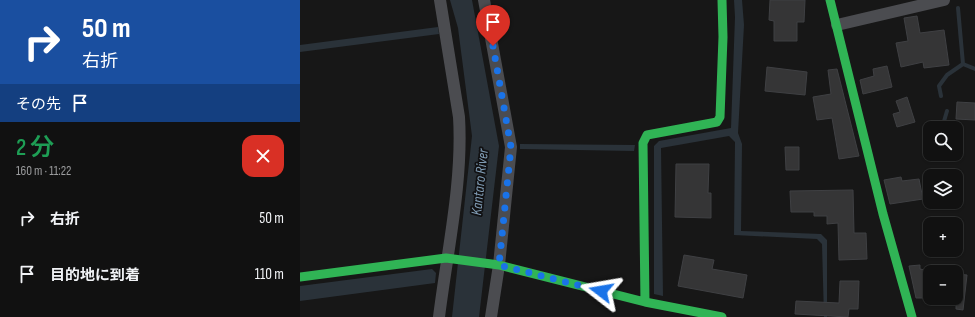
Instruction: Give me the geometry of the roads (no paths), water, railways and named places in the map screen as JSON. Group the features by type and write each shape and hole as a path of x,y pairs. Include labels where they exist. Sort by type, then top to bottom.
{"street":[{"path":"439,317 459,168 460,135 456,94 440,0"},
{"path":"484,0 511,147 499,265 491,317"},
{"path":"645,302 643,143 647,135 717,122 720,117 723,37 722,0"},
{"path":"830,0 883,214 912,317"},
{"path":"837,25 944,0"},
{"path":"300,277 446,258 499,265 645,302 672,312 722,317"}],"water":[{"name":"Kantaro River","path":"450,0 472,0 499,146 479,317 452,317 472,136 458,28"},
{"path":"734,0 742,0 744,25 738,133 742,144 741,231 821,234 827,240 827,317 824,317 822,244 817,239 734,235 735,142 729,136 661,148 663,296 654,294 654,146 659,141 731,128 735,17"},
{"path":"438,27 439,34 300,52 300,45"},
{"path":"520,144 635,145 634,151 520,149"},
{"path":"432,269 436,273 435,283 300,301 300,286"}],"waterway":[{"path":"941,96 939,86 947,75 963,64 958,8"},
{"path":"963,64 975,69"},
{"path":"944,121 947,111"}]}
